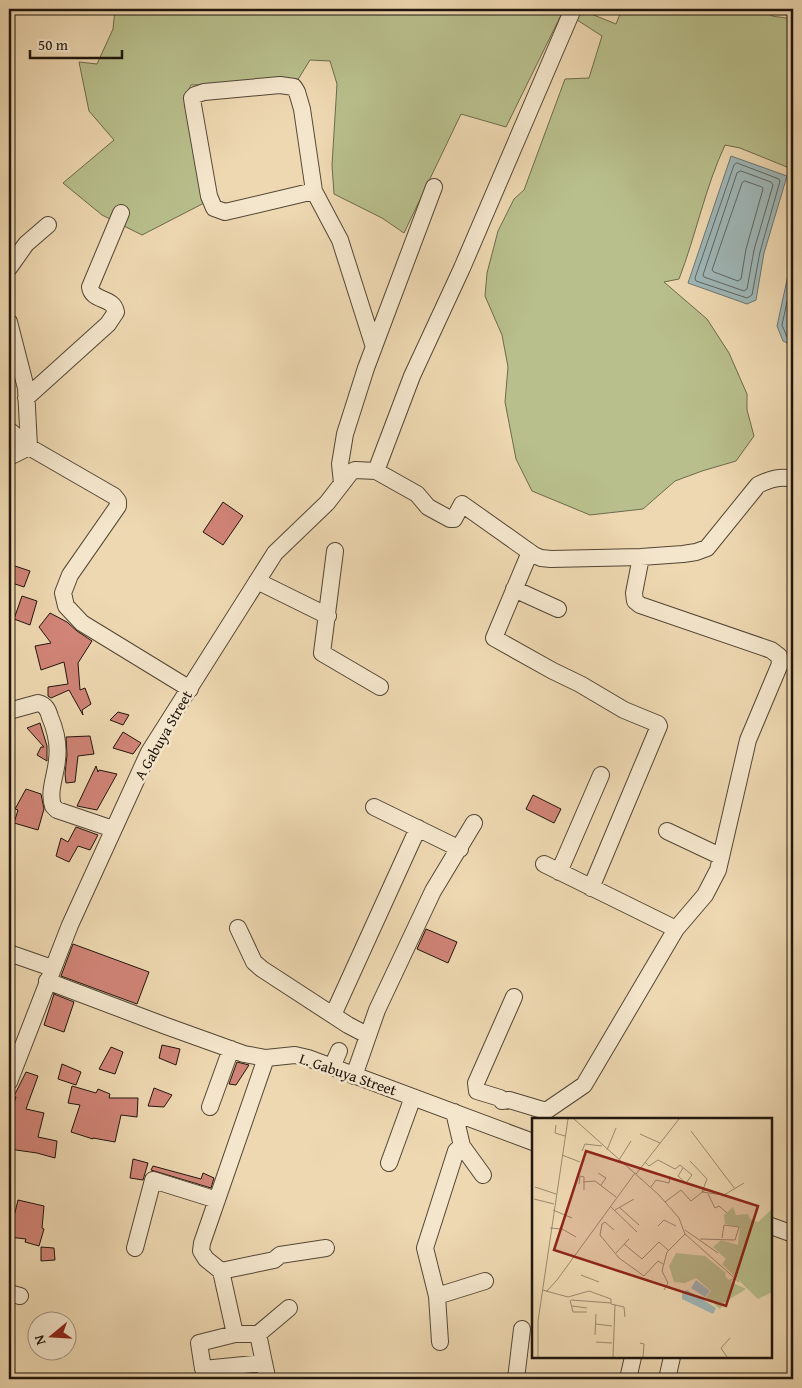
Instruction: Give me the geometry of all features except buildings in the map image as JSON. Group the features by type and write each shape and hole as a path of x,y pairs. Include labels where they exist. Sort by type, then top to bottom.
{"street":[{"path":"573,9 462,268 412,376 376,471 417,494 428,507 450,520 454,519 462,504 530,552 541,558 551,559 642,557 696,552 707,548 758,485 769,479 784,477 793,479"},
{"path":"314,191 225,212 214,208 209,196 192,98 204,92 261,86 280,85 294,87 298,92 314,191 340,240 374,347"},
{"path":"342,483 340,464 345,434 374,347 434,187"},
{"path":"26,398 108,324 116,312 115,306 110,301 95,296 90,292 90,287 121,213"},
{"path":"9,268 26,244 48,226"},
{"path":"9,322 22,371 26,398 29,447"},
{"path":"9,430 29,447 118,500 118,506 70,575 63,593 66,606 82,623 190,689"},
{"path":"9,457 29,447"},
{"name":"A Gabuya Street","path":"9,1082 70,925 149,752 274,553 321,509 351,472 355,470 376,471"},
{"path":"335,551 322,652 380,687"},
{"path":"530,552 494,638 624,710 658,724 633,791 591,888"},
{"path":"514,997 476,1083 477,1091 502,1100 509,1100 546,1111 584,1085 676,929 705,896 718,870 748,740 780,664 779,656 771,650 640,605 635,601 634,594 642,557"},
{"path":"257,581 328,616"},
{"path":"514,589 558,609"},
{"path":"9,711 38,703 43,704 47,710 56,734 58,747 50,794 52,806 57,810 113,829"},
{"path":"601,775 551,868 676,929"},
{"path":"374,807 460,848"},
{"path":"354,1076 377,1010 433,891 474,824"},
{"path":"333,1015 418,828"},
{"path":"667,831 720,856"},
{"path":"238,928 254,962 262,969 367,1035"},
{"name":"L. Gabuya Street","path":"9,953 50,974 166,1026 244,1054 266,1058 296,1055 532,1142"},
{"path":"210,1107 232,1049"},
{"path":"332,1067 339,1052"},
{"path":"235,1334 221,1271 206,1259 201,1251 266,1058"},
{"path":"389,1163 413,1097"},
{"path":"494,1127 503,1107 502,1100"},
{"path":"454,1112 462,1146 483,1175"},
{"path":"440,1342 437,1296 425,1248 456,1151 462,1146"},
{"path":"135,1248 153,1180 217,1200"},
{"path":"772,1226 793,1234"},
{"path":"221,1271 274,1260 280,1254 326,1248"},
{"path":"437,1296 485,1281"},
{"path":"258,1334 265,1370 203,1369 198,1343 235,1334 258,1334 289,1308"},
{"path":"516,1379 522,1329"},
{"path":"628,1379 633,1358"},
{"path":"667,1379 672,1358"}],"green space":[{"path":"115,9 564,9 506,127 461,114 404,233 382,218 334,194 332,165 337,84 330,61 310,60 297,81 191,85 188,91 208,201 142,235 102,215 63,183 114,140 89,111 79,62 97,64 113,29"},
{"path":"579,9 616,24 622,9 763,9 772,16 793,19 793,146 787,167 740,148 725,145 712,178 679,279 664,282 707,319 729,353 747,394 747,410 754,436 736,461 675,481 643,509 590,515 532,491 516,459 505,402 508,367 502,335 485,296 487,273 498,231 514,199 524,190 565,79 589,78 602,36 574,18"}],"water":[{"path":"731,156 787,176 764,253 756,300 747,304 688,283"},
{"path":"793,252 793,346 783,341 777,326"}]}
